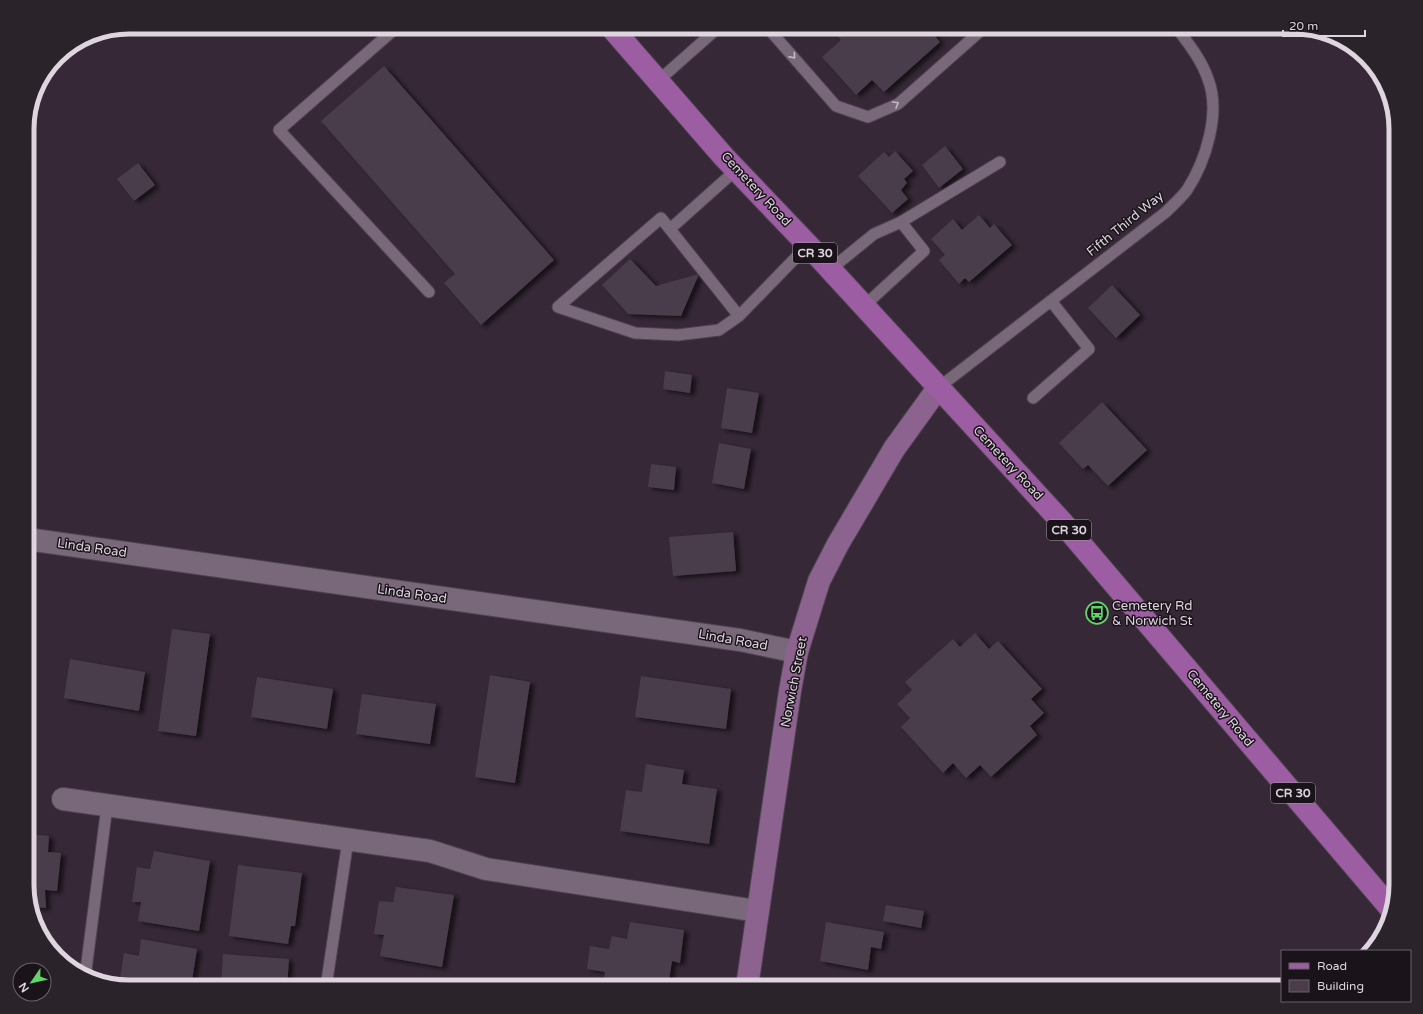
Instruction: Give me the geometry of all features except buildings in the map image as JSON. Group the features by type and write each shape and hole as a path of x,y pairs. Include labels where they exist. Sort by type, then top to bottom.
{"main road":[{"name":"Cemetery Road","path":"617,34 736,170 808,245 1061,521 1387,904"},
{"name":"Norwich Street","path":"748,980 757,911 797,652 819,581 838,544 894,449 938,388"}],"street":[{"name":"Linda Road","path":"34,539 740,640 797,652"},
{"path":"63,799 430,851 486,869 720,904 757,911"}],"lane":[{"path":"389,34 279,130 429,292"},
{"path":"658,81 711,34"},
{"path":"773,34 836,106 868,117 898,104 977,34"},
{"name":"Fifth Third Way","path":"938,388 1166,212 1186,191 1200,167 1209,136 1213,101 1209,80 1198,57 1181,34"},
{"path":"830,269 874,234 901,222 1000,162"},
{"path":"670,229 736,170"},
{"path":"739,316 661,218 558,307 635,333 671,335 719,330 739,316 808,245"},
{"path":"864,306 924,251 901,222"},
{"path":"1033,398 1088,349 1051,301"},
{"path":"86,969 107,806"},
{"path":"327,980 348,840"}],"place":[{"name":"Cemetery Rd & Norwich St","path":"1097,613"}]}
